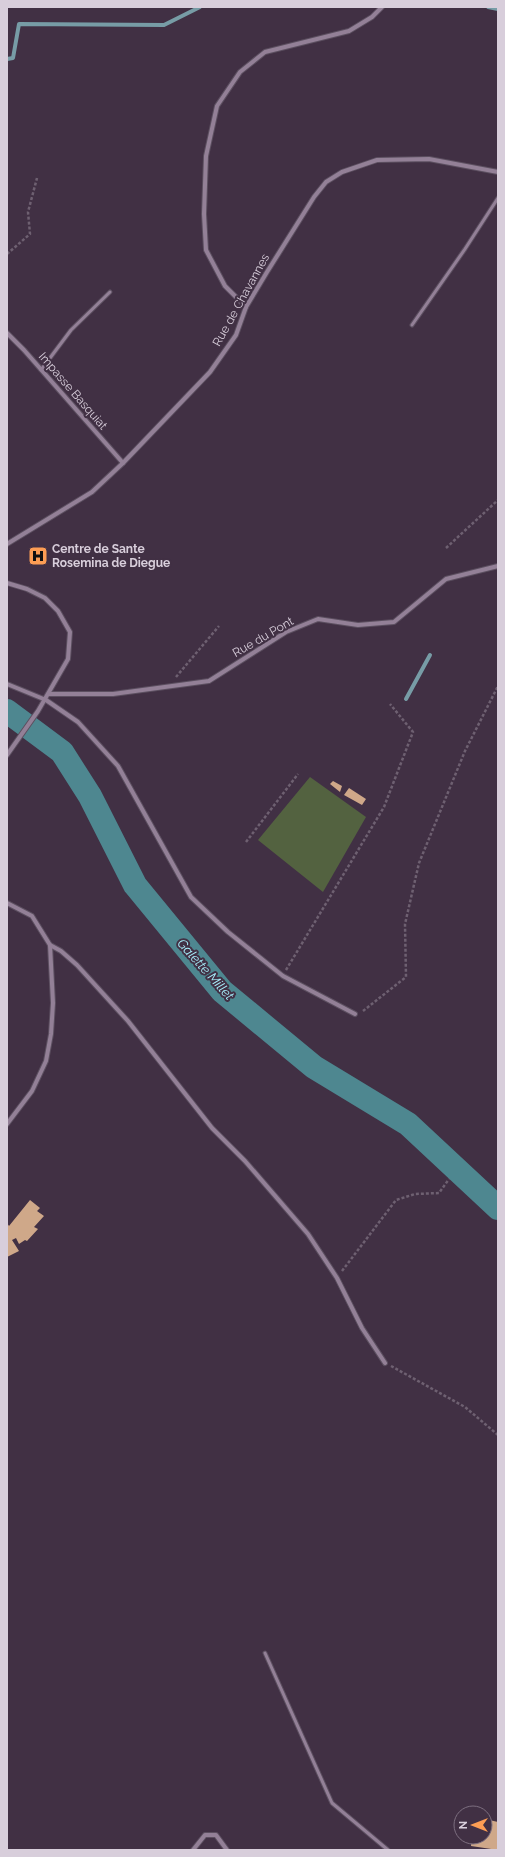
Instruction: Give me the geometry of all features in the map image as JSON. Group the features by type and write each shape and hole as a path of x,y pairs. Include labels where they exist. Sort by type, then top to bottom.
{"street":[{"path":"246,307 226,286 206,250 204,214 206,156 217,106 240,72 265,52 348,31 372,17 382,7"},
{"name":"Rue de Chavannes","path":"7,544 92,492 123,463 210,372 236,335 246,307 314,197 326,182 342,172 377,160 429,159 498,172"},
{"name":"Impasse Basquiat","path":"7,333 123,463"},
{"name":"Rue du Pont","path":"49,694 113,694 167,688 209,681 286,632 318,619 358,625 394,622 446,579 498,566"},
{"path":"7,583 27,589 45,598 58,611 70,632 68,659 46,700 8,754"},
{"path":"7,684 46,700 78,722 118,766 191,898 228,932 283,976 355,1014"},
{"path":"7,903 32,916 50,945 53,1003 51,1034 46,1061 32,1091 7,1124"},
{"path":"50,945 61,951 77,965 128,1021 212,1128 245,1161 308,1234 337,1278 362,1328 385,1363"},
{"path":"193,1850 205,1835 216,1835 227,1850"}],"lane":[{"path":"412,325 465,249 498,198"},
{"path":"41,370 70,330 110,292"},
{"path":"266,1654 332,1803 388,1850"}],"path":[{"path":"7,254 30,234 28,212 38,178"},
{"path":"446,548 498,500"},
{"path":"167,688 219,626"},
{"path":"355,1014 360,1014 406,977 405,924 419,863 466,751 498,686"},
{"path":"283,976 387,800 413,732 390,704"},
{"path":"246,842 298,774"},
{"path":"337,1278 396,1200 415,1194 439,1193 449,1179"},
{"path":"385,1363 465,1407 498,1435"}],"green space":[{"path":"310,777 366,817 323,892 258,840"}],"building":[{"path":"333,781 342,786 340,792 330,784"},
{"path":"349,788 366,799 362,805 344,795"},
{"path":"30,1200 40,1208 37,1211 44,1216 34,1227 38,1229 27,1241 25,1240 19,1244 16,1238 12,1240 19,1251 7,1257 7,1223 9,1226"},
{"path":"493,1821 498,1822 498,1850 471,1846 493,1845"}],"waterway":[{"path":"7,59 13,58 19,24 164,25 200,7"},
{"path":"488,7 498,9"},
{"path":"406,699 430,655"},
{"name":"Galette Millet","path":"7,711 62,752 90,796 135,885 222,991 314,1067 408,1124 498,1208"}],"place":[{"name":"Centre de Sante Rosemina de Diegue","path":"38,556"}]}
